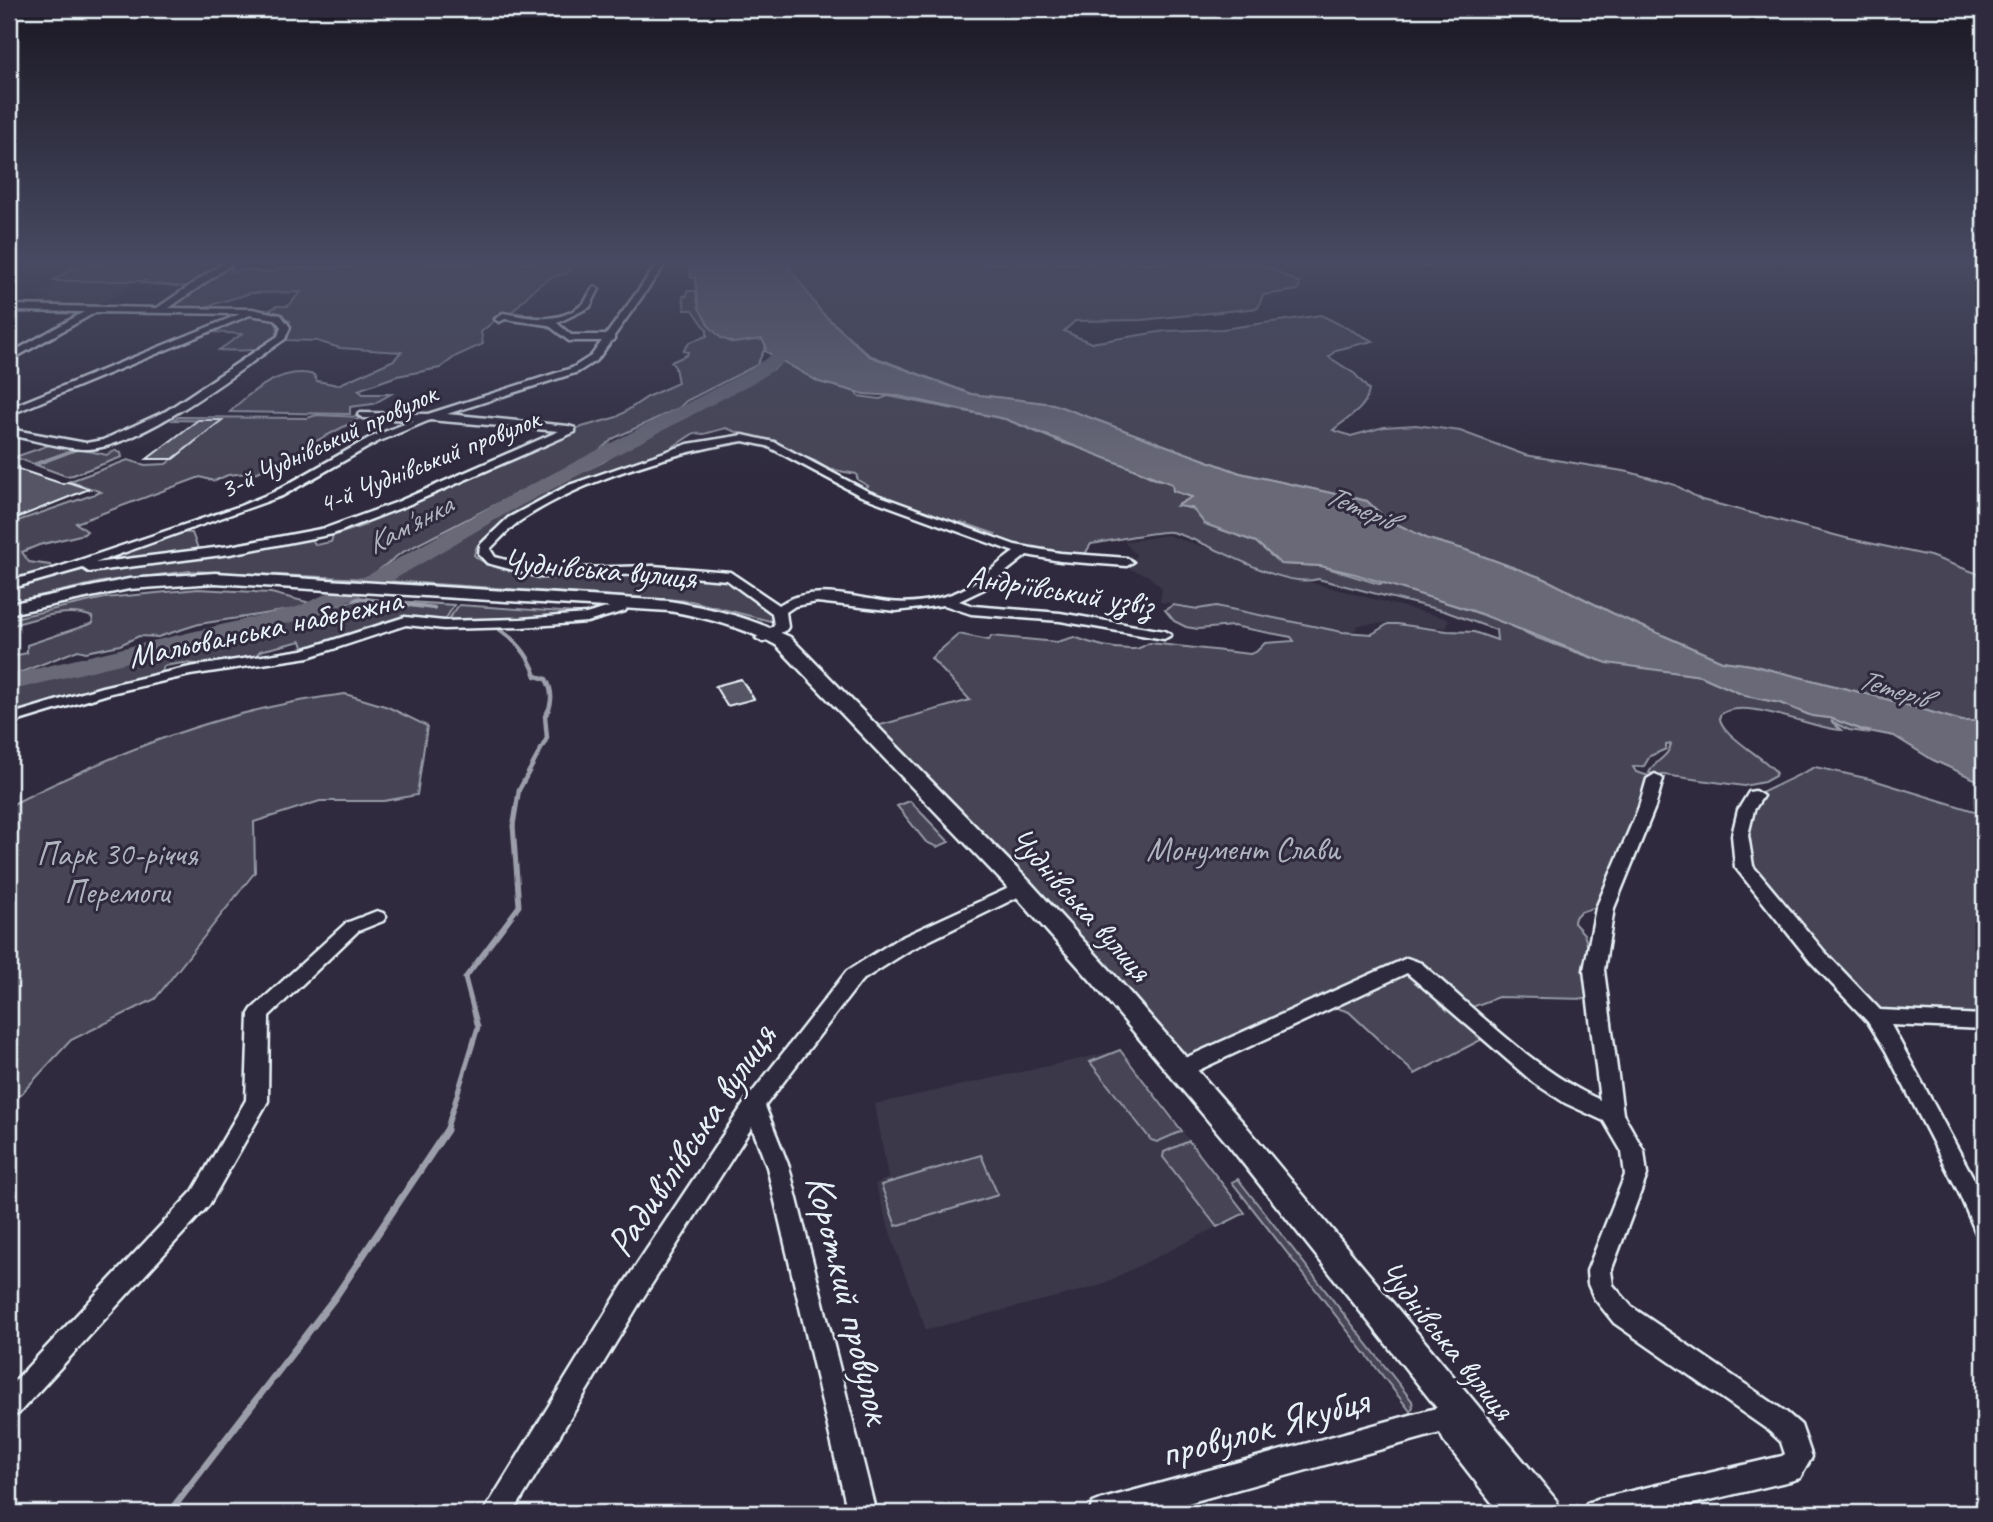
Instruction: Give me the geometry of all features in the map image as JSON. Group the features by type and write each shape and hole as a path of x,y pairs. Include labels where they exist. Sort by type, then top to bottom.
{"main road":[{"path":"9,611 145,587 211,583 280,584 421,593"},
{"name":"Чуднівська вулиця","path":"421,593 696,615 771,628"},
{"name":"Чуднівська вулиця","path":"421,593 669,606 771,628 790,658 1017,890 1181,1069 1543,1513"},
{"name":"Чуднівська вулиця","path":"1017,890 1214,1126 1523,1513"}],"street":[{"path":"9,358 51,334"},
{"path":"9,412 198,334"},
{"path":"9,432 91,446 116,439 170,413 283,334"},
{"path":"564,334 569,338 611,338"},
{"name":"3-й Чуднівський провулок","path":"9,585 55,573 267,498 373,440 429,417 575,370 594,358 614,334"},
{"path":"363,415 429,417"},
{"name":"4-й Чуднівський провулок","path":"55,573 230,550 329,531 399,505 571,430 519,423 429,417"},
{"path":"771,628 730,576 666,570 540,573 491,560 485,554 484,548 512,521 573,487 692,446 743,438 770,444 864,494 951,528 1024,551 1127,562"},
{"name":"Андріївський узвіз","path":"771,628 795,603 834,598 902,606 946,601 980,588 1024,551"},
{"name":"Андріївський узвіз","path":"946,601 971,610 1060,617 1164,635"},
{"name":"Мальованська набережна","path":"9,720 107,690 190,671 239,666 304,654 405,621 444,625 521,622 587,618 620,608"},
{"path":"1597,1513 1790,1468 1800,1457 1791,1434 1777,1421 1637,1325 1605,1297 1598,1282 1599,1271 1636,1175 1633,1151 1612,1115 1594,970 1595,959 1605,908 1647,807 1655,779"},
{"path":"1755,796 1746,810 1740,835 1744,867 1817,956 1875,1017 1894,1046 1970,1192 1984,1226"},
{"name":"Радивілівська вулиця","path":"497,1513 630,1296 754,1105 854,976 903,945 1017,890"},
{"path":"9,1405 201,1198 257,1101 259,1014 352,927 377,917"},
{"path":"1181,1069 1407,965 1414,968 1541,1077 1572,1097 1612,1115"},
{"path":"1875,1017 1984,1022"},
{"name":"Короткий провулок","path":"754,1105 778,1167 862,1513"},
{"name":"провулок Якубця","path":"1103,1513 1447,1418"}],"shaded area":[{"path":"1167,535 1239,558 1264,570 1449,619 1447,628 1390,623 1359,625 1351,634 1265,617 1160,602 1162,588 1147,575 1129,569 1136,555 1124,542"},
{"path":"1120,1050 1245,1213 1099,1286 926,1330 897,1254 875,1184 888,1178 875,1104"}],"green space":[{"path":"242,334 277,334 273,341 257,349 219,350"},
{"path":"288,334 481,334 483,344 456,356 440,368 397,376 358,390 363,394 391,394 373,404 350,407 350,414 230,412 257,389 280,377 303,373 314,375 317,381 338,385 394,360 401,352 340,348 317,341 287,340"},
{"path":"720,334 730,342 762,339 766,346 757,365 686,401 679,408 614,438 596,453 401,553 367,579 190,571 101,582 9,603 9,588 89,568 311,539 316,545 331,542 333,536 365,525 361,521 568,431 617,417 649,396 678,383 675,367 671,362 687,355 688,352 683,351 690,342"},
{"path":"846,334 1071,334 1091,343 1146,334 1359,334 1373,341 1336,350 1329,357 1355,374 1369,390 1360,408 1333,430 1351,436 1384,427 1416,425 1460,431 1525,455 1629,472 1675,485 1702,500 1846,538 1930,556 1984,576 1984,721 1962,721 1751,665 1722,661 1616,615 1545,579 1428,539 1386,519 1367,501 1240,473 1053,404 971,394 869,355"},
{"name":"Монумент Слави","path":"785,359 855,392 858,396 880,399 888,396 1005,419 1060,442 1101,454 1155,479 1170,482 1180,493 1192,497 1178,505 1195,510 1205,524 1256,542 1281,564 1321,566 1379,584 1385,583 1500,620 1537,638 1598,660 1701,676 1746,696 1780,703 1812,716 1830,718 1870,733 1849,730 1831,721 1841,730 1761,711 1731,710 1720,715 1725,729 1770,766 1776,772 1775,776 1764,782 1744,786 1649,773 1671,744 1650,756 1644,766 1633,767 1636,772 1652,777 1600,905 1577,915 1574,923 1584,934 1587,944 1587,999 1498,997 1472,1007 1498,1031 1415,1074 1349,1012 1334,1007 1197,1072 1030,882 877,726 970,700 931,658 959,634 989,640 991,636 1057,642 1074,637 1118,649 1136,649 1150,643 1250,654 1265,643 1294,641 1291,637 1233,626 1198,629 1186,627 1174,621 1165,610 1173,605 1198,609 1216,606 1342,632 1372,634 1388,624 1397,624 1474,632 1497,640 1496,630 1444,611 1318,579 1302,581 1285,578 1171,532 1091,544 1085,554 1022,548 991,538 995,534 961,522 954,526 861,490 868,486 858,480 856,474 828,469 815,461 726,428 704,434 694,433 668,450 552,493 493,530 477,546 474,555 493,566 520,572 553,575 665,574 723,578 742,588 772,611 774,622 691,601 388,581 402,569 434,554 440,545 457,539 468,528 603,462 644,435 691,414 740,383 774,369"},
{"path":"317,415 362,417 258,472 228,475 214,481 200,477 76,523 87,531 84,534 22,552 29,562 50,565 56,571 9,584 9,524 101,492 70,481 128,460 145,465 166,464 221,421 173,420 178,417 307,418"},
{"path":"52,444 75,449 33,464 15,457"},
{"path":"79,449 107,455 115,450 121,453 122,457 66,476 36,465"},
{"path":"178,532 192,533 199,551 103,563 99,561"},
{"path":"198,589 271,593 307,602 296,609 199,624 158,637 139,636 120,645 86,652 78,650 9,677 9,657 27,653 27,645 93,623 92,617 72,613 50,615 9,626 9,619 105,598"},
{"path":"362,599 454,605 445,620 412,619 304,650 301,641 260,651 254,658 210,665 183,663 164,666 161,672 178,670 9,718 9,686 78,670 132,654 149,645 162,646 206,637 233,627 283,619"},
{"path":"459,605 592,614 448,620"},
{"name":"Парк 30-річчя Перемоги","path":"345,694 388,707 427,726 417,795 384,801 320,801 254,822 255,872 155,999 71,1040 9,1107 9,806 90,767 172,735 257,710"},
{"path":"1815,767 1870,779 1984,814 1984,1022 1875,1017 1744,867 1746,810 1755,796"},
{"path":"910,801 949,842 937,847 926,842 897,806"},
{"path":"1120,1050 1182,1131 1157,1142 1151,1140 1090,1062"},
{"path":"1189,1141 1245,1213 1217,1227 1163,1157 1164,1152"},
{"path":"981,1155 998,1195 896,1226 881,1185"},
{"path":"1238,1179 1412,1401 1413,1407 1410,1411 1232,1182"}],"water":[{"name":"Тетерів","path":"717,334 845,334 869,356 971,394 1053,404 1240,473 1367,501 1386,519 1428,539 1545,579 1616,615 1722,661 1751,665 1875,696 1962,721 1984,721 1984,788 1977,780 1933,760 1894,736 1863,730 1830,718 1812,716 1780,703 1746,696 1701,676 1607,663 1473,611 1355,574 1321,566 1281,564 1256,542 1205,524 1192,508 1177,506 1192,497 1173,491 1172,484 1005,419 898,396 864,394 819,382 765,351 766,346 762,339 734,343"}],"building":[{"path":"198,420 222,420 173,459 147,459"},
{"path":"9,466 63,484 68,482 89,489 9,521"},
{"path":"741,679 754,699 727,706 715,686"}],"waterway":[{"name":"Кам'янка","path":"9,683 305,612 380,578 502,508 754,375 780,357 795,334"},
{"path":"341,596 434,608"},
{"path":"495,626 520,647 536,676 546,679 551,693 550,707 545,716 547,738 519,790 513,826"},
{"path":"446,1131 478,1027 465,978 519,906 513,826"},
{"path":"169,1513 336,1296 447,1130"}]}
